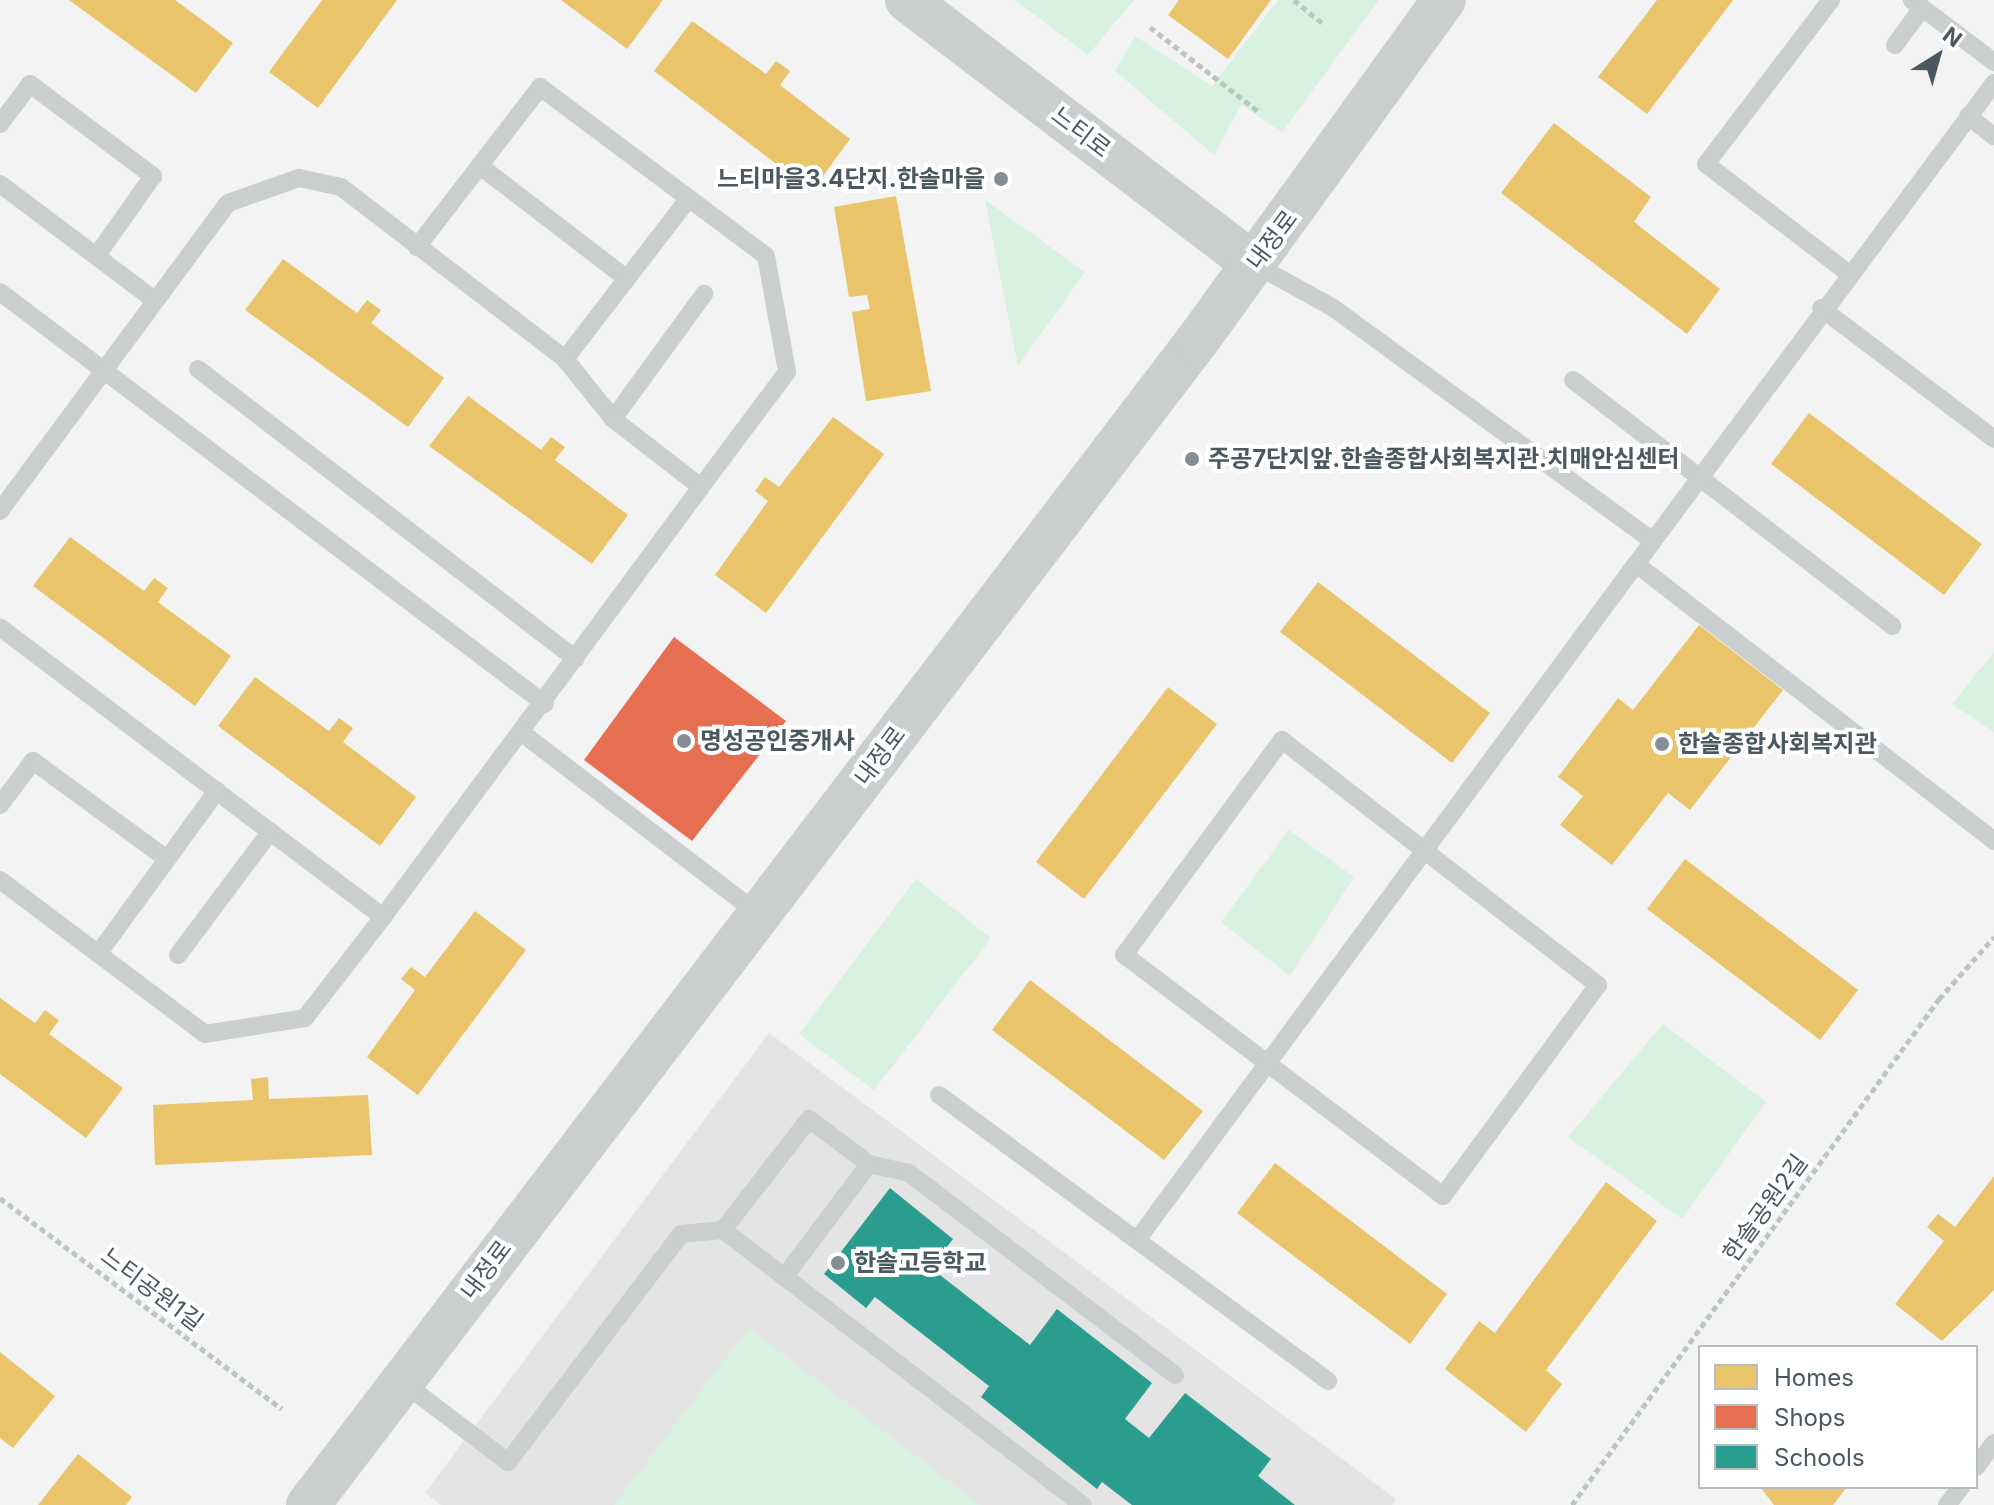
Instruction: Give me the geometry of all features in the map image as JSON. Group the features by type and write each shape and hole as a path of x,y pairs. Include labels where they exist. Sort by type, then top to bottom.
{"street":[{"name":"느티로","path":"907,0 1254,264"},
{"name":"내정로","path":"308,1505 1254,264 1444,0"}],"lane":[{"path":"1831,0 1706,164 1848,273"},
{"path":"1895,45 1917,4 1994,62"},
{"path":"1137,1240 1701,477 1821,308 1994,83"},
{"path":"0,124 30,84 153,176 97,255"},
{"path":"0,880 205,1034 305,1018 545,704 787,372 766,256 540,87 417,247"},
{"path":"1968,116 1994,136"},
{"path":"480,166 627,279"},
{"path":"0,511 153,299 228,203 299,178 341,187 565,359 613,419 701,487"},
{"path":"0,184 153,299"},
{"path":"565,359 689,198"},
{"path":"1254,264 1332,307 1653,541"},
{"path":"0,292 545,704"},
{"path":"613,419 704,294"},
{"path":"1821,308 1994,439"},
{"path":"198,369 576,659"},
{"path":"1573,380 1892,626"},
{"path":"1636,564 1994,841"},
{"path":"2,632 383,917"},
{"path":"522,733 759,914"},
{"path":"1282,740 1426,849 1598,985 1443,1196 1124,955 1282,740"},
{"path":"0,805 33,761 167,859"},
{"path":"98,954 217,791"},
{"path":"178,955 270,832"},
{"path":"939,1095 1328,1381"},
{"path":"723,1230 809,1119 869,1164 909,1173 1175,1375"},
{"path":"785,1276 869,1164"},
{"path":"401,1381 508,1462 681,1234 723,1230 1083,1505"},
{"path":"1978,1464 1994,1443"},
{"path":"1947,1505 1959,1489"}],"path":[{"path":"1294,0 1322,23"},
{"path":"1150,27 1259,112"},
{"name":"한솔공원2길","path":"1572,1505 1939,999 1994,937"},
{"name":"느티공원1길","path":"0,1198 282,1409"}],"shaded area":[{"name":"한솔고등학교","path":"769,1033 1396,1499 1392,1505 441,1505 425,1493"}],"green space":[{"path":"1015,0 1134,0 1088,55"},
{"path":"1278,0 1379,0 1282,132 1241,105 1214,155 1115,71 1135,36 1212,86"},
{"path":"985,200 1085,272 1018,366"},
{"path":"1994,652 1994,732 1952,704"},
{"path":"1289,830 1354,877 1290,976 1221,922"},
{"path":"916,879 991,938 874,1090 799,1034"},
{"path":"1663,1024 1766,1102 1682,1219 1568,1137"},
{"path":"749,1328 980,1505 614,1505"}],"building: Homes":[{"path":"69,0 175,0 233,43 196,93"},
{"path":"322,0 397,0 318,108 269,72"},
{"path":"561,0 663,0 627,49"},
{"path":"1179,0 1271,0 1228,59 1168,15"},
{"path":"1657,0 1733,0 1647,114 1598,77"},
{"path":"692,21 766,74 776,61 790,71 780,85 850,139 812,191 654,71"},
{"path":"1554,123 1651,197 1634,222 1720,289 1687,334 1501,193"},
{"path":"896,196 931,391 866,401 852,312 870,309 867,295 849,297 834,207"},
{"path":"283,259 357,313 367,300 381,310 371,323 444,378 408,427 245,310"},
{"path":"468,396 541,450 551,437 565,447 555,460 628,515 592,564 429,446"},
{"path":"1809,413 1982,544 1944,595 1771,464"},
{"path":"833,417 884,454 766,613 715,575 768,501 755,491 765,477 779,487"},
{"path":"70,537 144,591 154,578 168,588 158,602 231,656 195,706 33,586"},
{"path":"1318,582 1490,713 1452,763 1280,632"},
{"name":"한솔종합사회복지관","path":"1699,625 1783,690 1690,810 1668,793 1612,865 1560,825 1583,796 1558,777 1618,698 1633,710"},
{"path":"255,677 329,731 339,718 353,728 343,742 416,797 380,846 218,726"},
{"path":"1168,687 1217,724 1084,899 1036,862"},
{"path":"1685,859 1858,990 1820,1040 1647,909"},
{"path":"475,911 526,950 418,1095 367,1057 415,990 401,979 411,967 425,977"},
{"path":"1030,980 1203,1111 1164,1160 992,1030"},
{"path":"0,998 35,1023 45,1010 59,1020 49,1034 123,1088 86,1138 0,1074"},
{"path":"268,1077 269,1099 368,1095 372,1155 155,1165 153,1105 253,1100 251,1079"},
{"path":"1275,1163 1447,1294 1410,1344 1237,1213"},
{"path":"1994,1176 1994,1290 1942,1341 1895,1304 1944,1241 1927,1227 1938,1214 1955,1227"},
{"path":"1606,1182 1657,1221 1546,1370 1562,1384 1526,1432 1445,1369 1479,1321 1495,1333"},
{"path":"0,1352 55,1396 13,1448 0,1438"},
{"path":"78,1454 132,1497 126,1505 38,1505"},
{"path":"1762,1489 1845,1489 1833,1505 1774,1505"}],"building: Shops":[{"name":"명성공인중개사","path":"674,637 786,721 692,841 584,760"}],"building: Schools":[{"path":"890,1188 953,1239 931,1268 1030,1345 1057,1309 1152,1383 1125,1419 1149,1438 1185,1393 1271,1459 1258,1476 1295,1505 1132,1505 1102,1482 1097,1489 981,1397 989,1386 875,1297 866,1308 824,1274"}],"place":[{"name":"느티마을3.4단지.한솔마을","path":"1001,179"},
{"name":"주공7단지앞.한솔종합사회복지관.치매안심센터","path":"1192,459"},
{"name":"명성공인중개사","path":"684,741"},
{"name":"한솔종합사회복지관","path":"1662,744"},
{"name":"한솔고등학교","path":"838,1263"}]}
